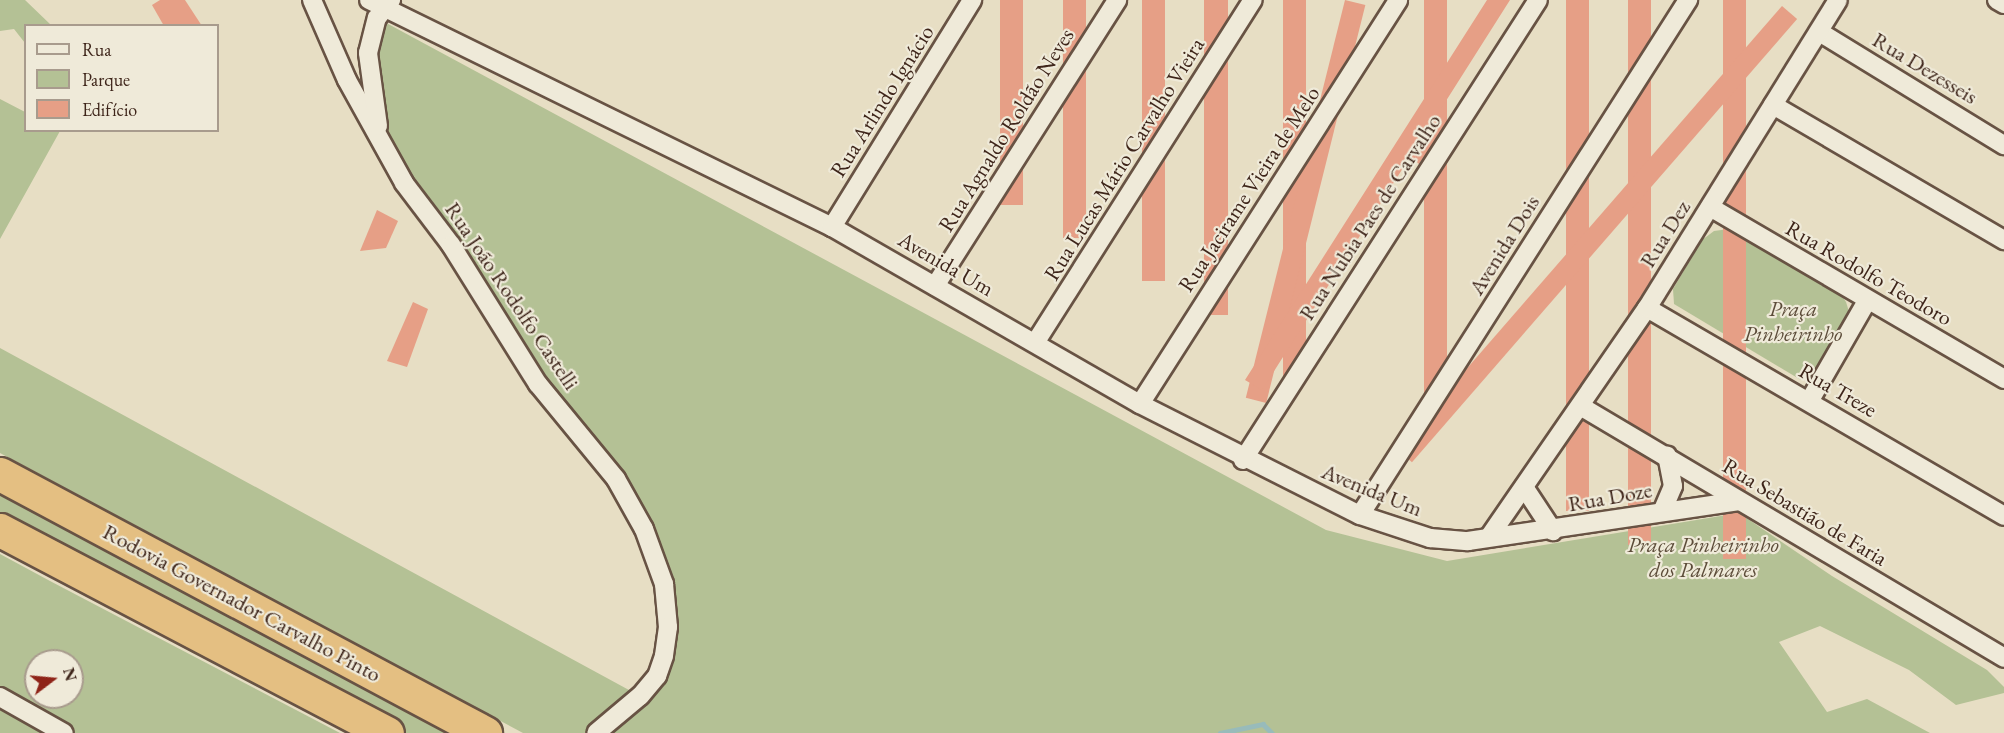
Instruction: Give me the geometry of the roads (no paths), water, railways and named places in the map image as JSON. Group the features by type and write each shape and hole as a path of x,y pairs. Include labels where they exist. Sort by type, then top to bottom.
{"highway":[{"name":"Rodovia Governador Carvalho Pinto","path":"0,474 485,733"},
{"name":"Rodovia Governador Carvalho Pinto","path":"0,530 387,733"}],"street":[{"name":"Rua João Rodolfo Castelli","path":"312,0 382,145 538,384 616,479 644,529 664,584 668,627 664,656 640,696 596,733"},
{"name":"Rua Arlindo Ignácio","path":"832,227 972,0"},
{"name":"Rua Agnaldo Roldão Neves","path":"935,286 1117,0"},
{"name":"Rua Lucas Mário Carvalho Vieira","path":"1035,343 1253,0"},
{"name":"Rua Jacirame Vieira de Melo","path":"1140,404 1398,0"},
{"name":"Rua Nubia Paes de Carvalho","path":"1243,460 1538,0"},
{"name":"Avenida Dois","path":"1360,515 1688,0"},
{"path":"1997,0 2004,4"},
{"path":"381,2 368,53 382,145"},
{"name":"Avenida Um","path":"381,2 832,227 1140,404 1243,460 1360,515 1445,541 1489,537"},
{"name":"Rua Dez","path":"1489,537 1582,408 1647,308 1773,105 1821,33 1831,2"},
{"name":"Rua Dezesseis","path":"1821,33 2004,145"},
{"path":"1773,105 2004,240"},
{"name":"Rua Rodolfo Teodoro","path":"1710,207 1867,301 2004,379"},
{"path":"1809,400 1867,301"},
{"name":"Rua Treze","path":"1647,308 1809,400 2004,516"},
{"name":"Rua Sebastião de Faria","path":"1582,408 1667,456 2004,658"},
{"path":"1662,512 1673,486 1667,456"},
{"path":"1524,487 1553,531"},
{"name":"Rua Doze","path":"1489,537 1553,531 1739,501"},
{"path":"0,697 64,733"}],"waterway":[{"path":"1220,733 1263,724 1272,733"}],"park label":[{"name":"Praça Pinheirinho","path":"1793,320"},
{"name":"Praça Pinheirinho dos Palmares","path":"1703,556"}]}
